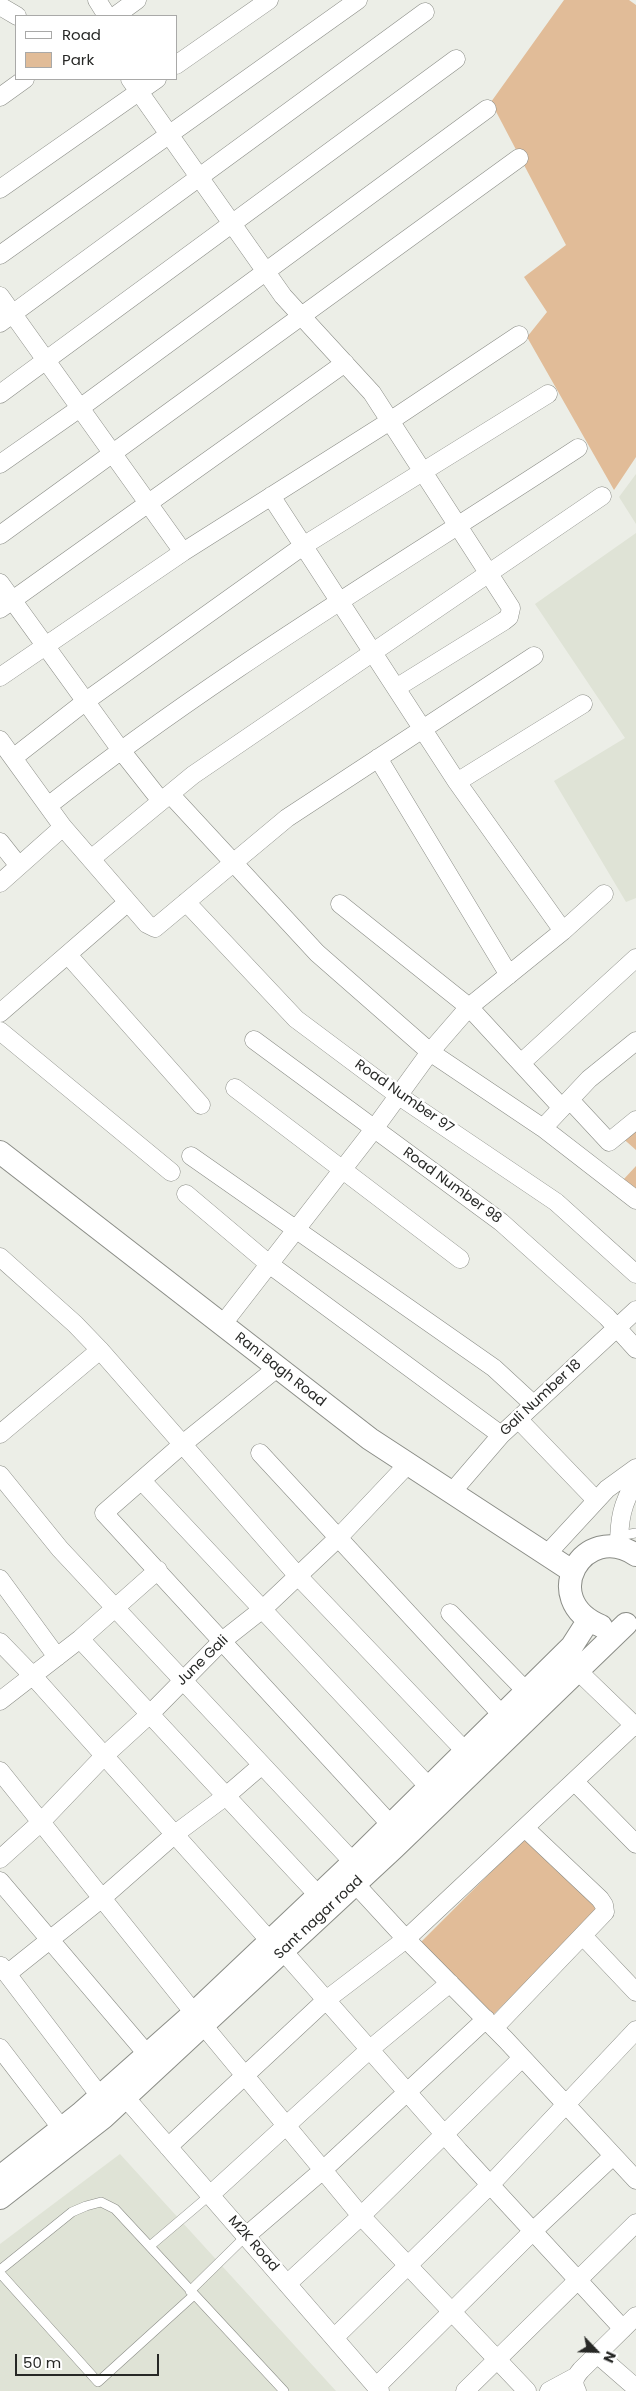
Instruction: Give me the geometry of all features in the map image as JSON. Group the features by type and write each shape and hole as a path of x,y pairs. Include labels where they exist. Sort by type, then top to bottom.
{"street":[{"path":"97,0 106,15"},
{"path":"116,15 137,0"},
{"path":"178,64 269,0"},
{"path":"0,255 358,0"},
{"path":"0,6 15,15"},
{"path":"6,319 425,12"},
{"path":"0,394 456,59"},
{"path":"0,97 24,80"},
{"path":"0,189 134,85 153,80"},
{"path":"134,85 283,296 372,393 510,608 509,616 396,688"},
{"path":"0,464 80,408 487,109"},
{"path":"0,535 519,158"},
{"path":"0,296 6,319 46,360 183,552"},
{"path":"0,677 183,552 390,421 519,335"},
{"path":"6,605 345,363"},
{"path":"13,758 86,701 303,546 548,394"},
{"path":"48,806 120,749 339,601 459,526 578,448"},
{"path":"271,496 457,782 563,931"},
{"path":"91,859 193,775 259,732 372,651 602,496"},
{"path":"0,583 6,605 47,646 120,749 166,798 233,862 317,953 430,1052 543,1128 636,1200"},
{"path":"0,740 63,827 147,924 155,928 287,818 534,656"},
{"path":"457,782 583,704"},
{"path":"378,758 508,975"},
{"path":"0,883 63,827"},
{"path":"0,842 19,866"},
{"path":"222,1325 294,1230 343,1170 430,1052 469,1007 563,931 604,894"},
{"path":"0,1013 128,902"},
{"name":"Road Number 97","path":"186,902 296,1019 399,1096 556,1202 636,1274"},
{"path":"340,904 469,1007 521,1063 608,1142 636,1120"},
{"path":"68,955 201,1105"},
{"path":"521,1063 636,958"},
{"path":"0,1031 171,1172"},
{"name":"Road Number 98","path":"254,1040 501,1222 616,1328 636,1349"},
{"path":"543,1128 589,1079 636,1041"},
{"path":"235,1088 460,1259"},
{"name":"Rani Bagh Road","path":"0,1152 370,1439 572,1571"},
{"path":"191,1156 294,1230 494,1368 533,1404"},
{"path":"186,1194 269,1264 501,1435"},
{"path":"3,1263 75,1324 100,1350 184,1443 297,1575 465,1751"},
{"name":"Gali Number 18","path":"452,1492 501,1435 636,1310"},
{"path":"0,1434 100,1350"},
{"path":"277,1368 184,1443 104,1513 391,1824"},
{"path":"518,1419 596,1500"},
{"path":"260,1453 502,1715"},
{"name":"June Gali","path":"0,1859 40,1823 104,1756 150,1714 222,1641 264,1608 338,1538 408,1464"},
{"path":"547,1554 607,1489 636,1468"},
{"path":"0,1475 60,1549 262,1765 406,1939 490,2024 636,2180"},
{"path":"631,1621 612,1628 603,1627 588,1621 579,1613 572,1602 569,1586 572,1571 580,1560 595,1549 628,1543 624,1501 636,1480"},
{"path":"142,1481 264,1608 429,1787"},
{"path":"0,1701 80,1639 158,1570"},
{"path":"3,1590 57,1657"},
{"path":"450,1613 526,1691"},
{"name":"Sant nagar road","path":"276,1946 318,1895 351,1873 391,1824 572,1646 588,1621"},
{"name":"Sant nagar road","path":"0,2177 62,2129 113,2093 198,2019 351,1873 578,1671 631,1621"},
{"path":"80,1639 318,1895"},
{"path":"0,1642 33,1676 326,2000 490,2185 623,2328"},
{"path":"168,2147 326,2000 406,1939 635,1726 578,1671"},
{"path":"4,1970 51,1940 102,1899 175,1834 226,1796 262,1765"},
{"path":"0,1771 198,2019 361,2216 527,2391"},
{"path":"575,1782 636,1844"},
{"path":"246,2236 322,2170 406,2091 490,2024 583,1936 605,1912 604,1905 526,1829"},
{"path":"0,1880 148,2054"},
{"path":"583,1936 636,1992"},
{"name":"M2K Road","path":"4,1970 113,2093 168,2147 378,2389"},
{"path":"210,2195 369,2050 450,1983"},
{"name":"Sant nagar road","path":"0,2198 104,2117 113,2093 148,2054 198,2019"},
{"path":"334,2338 409,2267 490,2185 636,2030"},
{"path":"0,2048 62,2129"},
{"path":"287,2284 361,2216 522,2058"},
{"path":"378,2389 533,2231 613,2156"},
{"path":"466,2391 636,2223"},
{"path":"549,2391 576,2384 597,2354 636,2316"},
{"path":"597,2354 636,2388"}],"lane":[{"path":"150,2246 210,2195"},
{"path":"246,2236 192,2294 98,2382 0,2272 72,2212 101,2202 115,2209 192,2294 284,2391"}],"shaded area":[{"path":"636,474 636,524 619,497"},
{"path":"636,533 636,898 626,902 554,781 625,738 535,604"},
{"path":"120,2154 336,2391 0,2391 0,2244"}],"green space":[{"path":"564,0 629,0 636,5 636,457 614,490 527,337 547,312 524,277 566,245 491,102"},
{"path":"636,1122 636,1150 619,1135"},
{"path":"636,1166 636,1193 623,1180"},
{"path":"526,1837 598,1910 492,2016 420,1943"}]}
